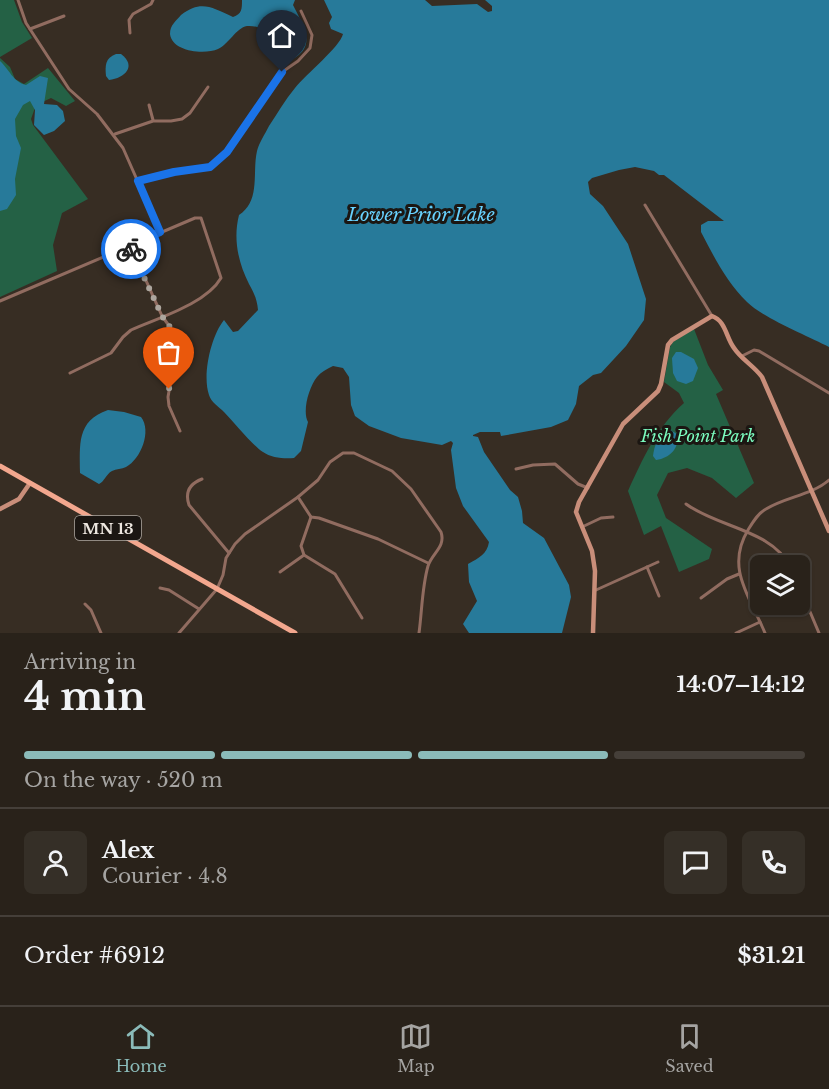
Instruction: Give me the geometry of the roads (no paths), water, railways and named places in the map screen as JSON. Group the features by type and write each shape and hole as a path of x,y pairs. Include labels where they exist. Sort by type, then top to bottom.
{"main road":[{"name":"MN 13","path":"0,466 295,633"}],"street":[{"path":"18,0 30,29 69,88 115,134 160,232"},
{"path":"130,33 129,20 133,14 151,4 153,0"},
{"path":"138,181 174,172 210,167 227,152 282,72 310,48 312,35 301,11"},
{"path":"30,29 64,16"},
{"path":"115,134 153,121 182,119 190,113 208,87"},
{"path":"149,105 153,121"},
{"path":"645,205 712,316 721,322 733,347 762,376 829,531"},
{"path":"0,301 198,217 203,221 221,278 217,285 200,299 131,330 111,353 70,373"},
{"path":"130,245 162,316 175,334 177,344 168,397 169,406 180,431"},
{"path":"593,633 596,590 591,551 576,512 579,502 623,424 658,391 662,384 668,345 672,340 712,316"},
{"path":"742,356 754,350 759,351 829,393"},
{"path":"179,633 199,609 212,598 223,576 229,553 245,534 318,480 330,462 343,453 354,453 392,471 411,489 441,532 443,539 440,547 429,564 420,633"},
{"path":"516,469 532,465 555,464 578,484 588,488"},
{"path":"202,479 192,484 188,490 189,505 229,553"},
{"path":"765,633 739,574 739,553 746,532 765,509 829,480"},
{"path":"0,509 19,500 30,483"},
{"path":"298,496 311,517"},
{"path":"686,504 707,518 770,542 781,550 784,555"},
{"path":"311,517 301,546 304,555 335,574 362,618"},
{"path":"311,517 320,518 378,540 429,564"},
{"path":"582,527 601,518 613,517"},
{"path":"280,572 304,555"},
{"path":"596,590 658,562"},
{"path":"647,567 659,596"},
{"path":"701,598 727,579 739,574"},
{"path":"160,588 169,590 199,609"},
{"path":"85,604 91,610 101,633"},
{"path":"810,612 819,633"},
{"path":"736,633 760,622"}],"water":[{"path":"242,0 295,0 293,5 303,25 306,39 306,45 302,51 294,58 279,65 278,62 283,58 278,36 251,26 243,27 222,47 212,51 190,50 177,45 172,40 170,31 172,26 188,10 200,6 218,10 233,17 241,11"},
{"name":"Lower Prior Lake","path":"324,0 425,0 432,6 477,4 488,12 492,11 492,6 485,0 829,0 829,347 754,308 733,286 701,232 701,225 708,221 724,221 664,175 635,167 619,170 592,178 588,182 590,194 603,206 628,244 646,299 644,320 626,346 601,373 593,375 579,386 576,404 568,420 551,427 501,436 500,432 480,432 473,435 478,437 484,452 510,490 518,497 523,523 544,538 569,585 571,597 562,633 469,633 463,624 477,601 469,582 468,564 484,553 489,542 463,506 456,488 451,450 453,443 451,441 442,445 401,438 369,426 355,416 351,405 349,377 343,368 333,366 314,381 307,399 308,422 301,451 294,458 274,457 259,449 213,402 209,395 207,367 219,327 224,320 233,332 238,331 258,310 255,296 239,259 236,233 239,215 246,209 253,194 258,148 269,126 291,93 336,46 343,34 331,29 329,23 332,17"},
{"path":"116,54 121,54 126,58 127,71 120,77 109,80 106,76 106,63"},
{"path":"0,61 14,78 26,85 40,76 48,78 44,104 57,105 63,111 65,121 54,131 44,135 34,125 35,110 30,101 23,105 15,119 16,136 21,148 15,179 16,195 7,209 0,211"},
{"path":"676,352 681,352 694,359 698,368 693,381 686,384 677,381 673,373 672,358"},
{"path":"108,410 141,417 145,437 136,458 126,467 110,472 99,484 80,473 80,444 85,427 98,415"},
{"path":"667,428 677,434 677,444 670,455 656,460 653,456 656,444"}],"park label":[{"name":"Fish Point Park","path":"698,436"}]}
